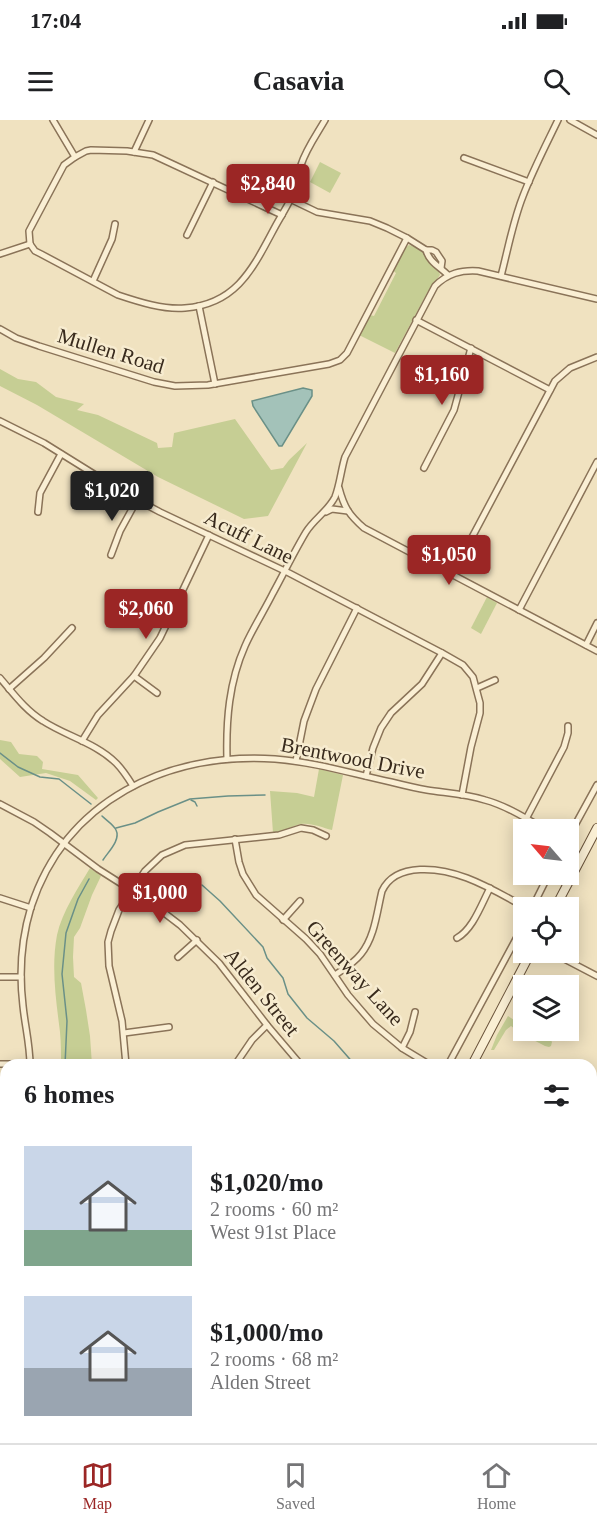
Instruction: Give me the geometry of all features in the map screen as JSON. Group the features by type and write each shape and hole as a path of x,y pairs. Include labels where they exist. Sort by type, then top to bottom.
{"main road":[{"path":"561,897 597,828"},
{"path":"475,1059 525,963"}],"street":[{"path":"52,120 75,157"},
{"path":"134,152 149,120"},
{"path":"282,214 153,155 91,150 64,165 29,231 30,244 40,254 118,295 151,304 180,308 213,302 240,284 249,273 258,258 282,214 297,186 301,165 324,120"},
{"path":"501,276 516,218 529,182 558,120"},
{"path":"570,120 597,135"},
{"path":"464,158 529,182"},
{"path":"187,235 213,182"},
{"path":"290,199 317,212 369,221 387,228 426,250 436,252 442,261 441,268"},
{"path":"93,281 109,247 114,224"},
{"name":"Mullen Road","path":"0,329 16,338 39,346 163,385 186,387 215,384 329,364 340,360 347,353 407,238"},
{"path":"1,252 30,244"},
{"path":"426,250 427,256 448,275"},
{"path":"227,759 227,715 235,675 246,645 306,531 333,500 339,488 345,457 435,286 448,275 464,270 478,271 597,299"},
{"path":"198,306 215,384"},
{"path":"416,320 550,390"},
{"path":"423,468 454,410 471,348"},
{"path":"452,575 555,381 570,368 597,357"},
{"name":"Acuff Lane","path":"0,421 38,440 137,500 177,521 284,571 442,653 463,665 473,677 477,688"},
{"path":"38,512 40,493 61,453"},
{"path":"519,610 597,462"},
{"path":"339,488 343,504 364,528 597,651"},
{"path":"111,555 120,531 137,500"},
{"path":"324,513 332,509 348,511"},
{"path":"82,741 98,715 134,676 150,654 169,622 209,535"},
{"path":"296,761 304,721 316,688 357,608"},
{"path":"586,645 597,624"},
{"path":"9,689 44,658 72,628"},
{"path":"366,776 381,728 392,713 422,684 442,653"},
{"path":"134,676 157,693"},
{"path":"0,678 33,714 42,721 99,750 120,767 133,786"},
{"path":"462,795 480,713 477,688 495,680"},
{"path":"526,819 564,747 568,726"},
{"name":"Brentwood Drive","path":"30,1059 21,977 23,943 31,908 44,876 64,844 88,817 102,805 151,777 176,768 227,759 257,758 296,761 426,790 487,800 526,819"},
{"path":"578,819 597,784"},
{"name":"Alden Street","path":"0,804 34,822 98,870 165,912 227,973 296,1059"},
{"path":"126,1059 120,1009 109,966 108,942 115,918 154,860 172,850 199,842 279,836 301,828 326,836"},
{"name":"Greenway Lane","path":"236,839 239,862 246,881 256,895 320,954 358,1008 379,1030 420,1059"},
{"path":"335,975 353,963 367,945 382,891 392,877 408,871 435,871 465,877 513,901"},
{"path":"457,938 472,923 490,888"},
{"path":"0,898 31,908"},
{"name":"Greenway Lane","path":"283,920 300,901"},
{"name":"Alden Street","path":"178,957 196,940"},
{"path":"451,1059 513,944"},
{"path":"572,963 597,976"},
{"path":"0,977 21,977"},
{"name":"Greenway Lane","path":"402,1048 410,1032 415,1012"},
{"path":"238,1059 267,1024"},
{"path":"124,1033 169,1027"}],"green space":[{"path":"320,162 341,173 330,193 310,182"},
{"path":"409,245 426,256 440,275 428,291 395,353 359,335 370,315 374,316 396,273 392,270"},
{"path":"0,369 18,379 36,382 56,397 84,404 77,410 98,415 157,443 158,448 172,447 174,433 235,419 271,470 283,468 307,443 268,516 244,519 158,477 37,405 0,386"},
{"path":"487,597 497,603 481,634 471,628"},
{"path":"0,740 11,742 19,754 37,756 43,762 42,769 78,775 98,798 96,800 70,781 46,773 20,777 0,759"},
{"path":"319,769 343,775 332,830 305,824 273,833 270,791 314,797"},
{"path":"90,868 101,876 80,928 74,937 74,977 81,983 92,1059 61,1059 54,971 55,947 59,926"},
{"path":"508,1016 513,1019 513,1028 511,1026 506,1030 494,1050 491,1050"},
{"path":"535,1041 551,1041 551,1046 545,1046"}],"water":[{"path":"303,388 312,390 312,396 282,446 279,446 252,401"}],"waterway":[{"path":"0,753 18,767 40,777 59,779 91,804"},
{"path":"116,828 135,823 190,799 265,795"},
{"path":"191,800 197,806"},
{"path":"102,816 114,826 117,834 111,850 103,860"},
{"path":"65,1059 67,1021 62,974 66,933 78,899 89,879"},
{"path":"202,885 263,947 267,958 283,978 288,994 307,1018 334,1041 350,1059"}]}
